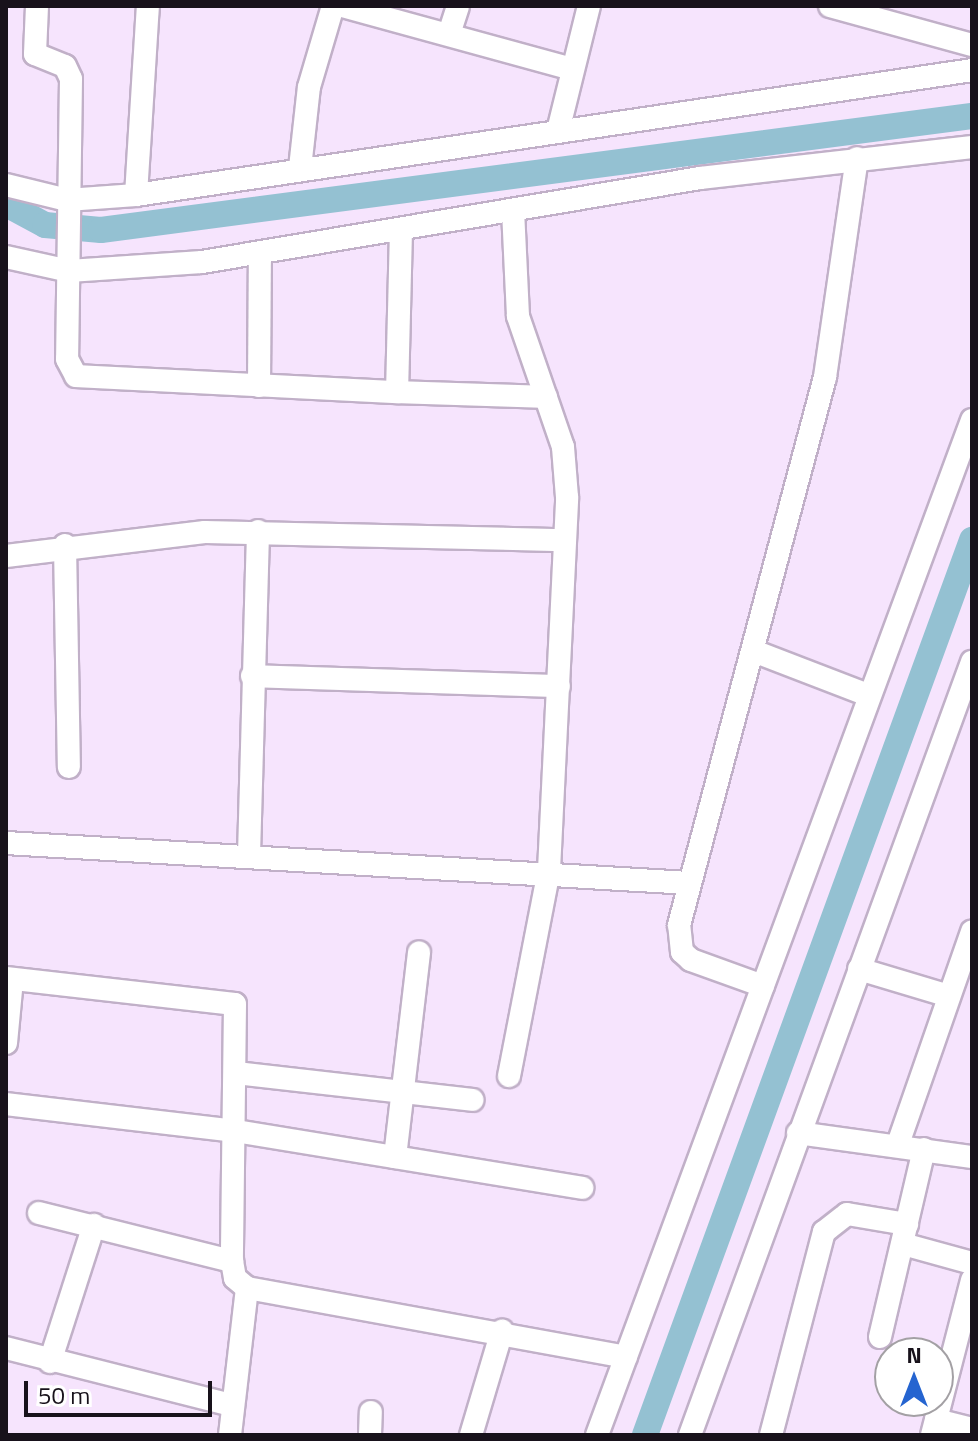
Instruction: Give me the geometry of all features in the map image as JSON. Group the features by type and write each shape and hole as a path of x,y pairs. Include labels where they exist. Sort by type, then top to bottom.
{"street":[{"path":"37,6 35,54 65,66 71,79 67,359 76,376 546,397"},
{"path":"136,195 148,6"},
{"path":"300,168 309,87 333,6"},
{"path":"342,6 450,31 573,69"},
{"path":"450,31 458,6"},
{"path":"558,131 589,6"},
{"path":"830,6 972,45"},
{"path":"6,185 68,210 136,195 300,168 972,70"},
{"path":"6,257 70,260 260,254 513,210 857,158 972,147"},
{"path":"763,986 682,952 679,925 756,652 825,377 857,158"},
{"path":"509,1076 549,870 564,540 563,447 518,316 513,210"},
{"path":"397,392 401,230"},
{"path":"259,386 260,254"},
{"path":"597,1435 972,420"},
{"path":"6,556 65,545 258,531 564,540"},
{"path":"249,855 258,531"},
{"path":"65,545 69,767"},
{"path":"756,652 868,695"},
{"path":"690,1435 972,662"},
{"path":"252,676 559,686"},
{"path":"6,843 549,870 689,883"},
{"path":"898,1144 972,931"},
{"path":"395,1157 419,952"},
{"path":"859,969 949,996"},
{"path":"6,1043 9,978 225,998 238,1015 232,1261 235,1278 247,1288 502,1331 626,1357"},
{"path":"236,1073 472,1100"},
{"path":"6,1104 235,1131 582,1188"},
{"path":"798,1133 898,1144 972,1157"},
{"path":"880,1337 924,1149"},
{"path":"39,1213 232,1261"},
{"path":"771,1435 824,1232 847,1214 905,1234 972,1263"},
{"path":"50,1362 94,1225"},
{"path":"972,1280 934,1428 972,1429"},
{"path":"230,1435 231,1405 247,1288"},
{"path":"471,1435 502,1331"},
{"path":"6,1348 50,1362 231,1405"},
{"path":"370,1435 371,1412"}],"waterway":[{"path":"6,204 45,225 101,230 972,116"},
{"path":"645,1435 972,540"}]}
